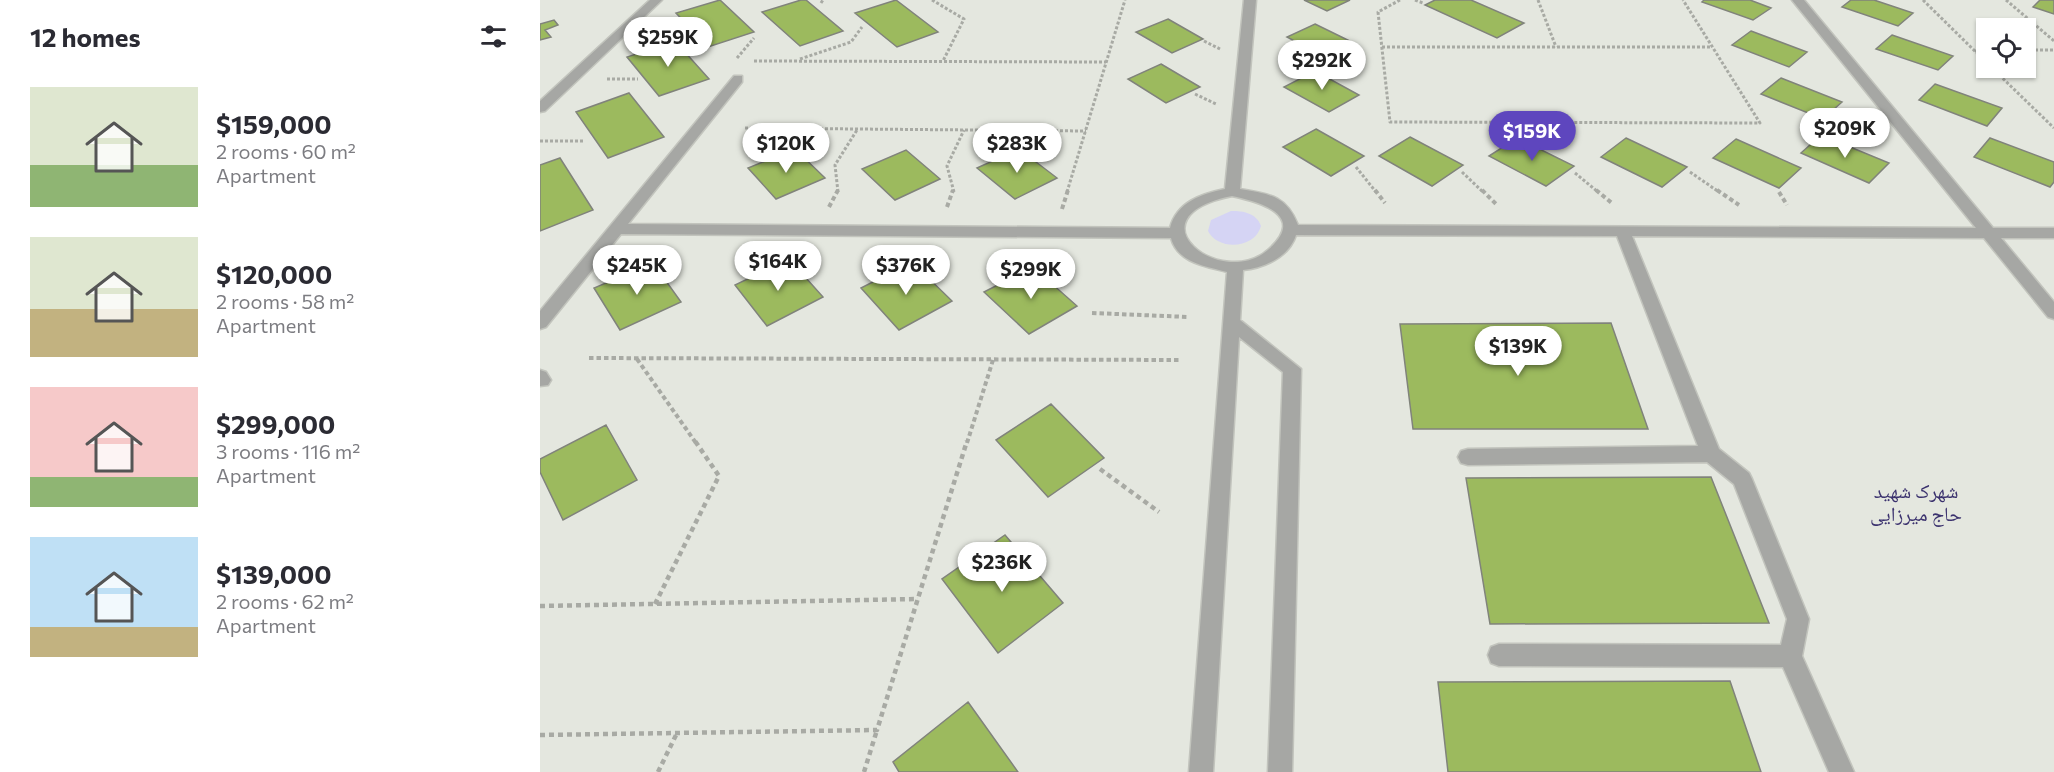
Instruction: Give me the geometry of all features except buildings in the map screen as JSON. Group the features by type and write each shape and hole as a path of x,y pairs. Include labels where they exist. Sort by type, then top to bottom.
{"street":[{"path":"540,108 656,0"},
{"path":"1232,192 1250,0"},
{"path":"1798,0 2054,313"},
{"path":"540,323 738,79"},
{"path":"1232,192 1258,195 1279,205 1288,214 1292,231 1281,250 1267,259 1235,266 1208,263 1192,256 1181,246 1177,233 1179,220 1187,210 1207,198 1232,192"},
{"path":"617,229 1177,233"},
{"path":"1292,231 2054,233"},
{"path":"1623,232 1711,454 1742,479 1798,619 1790,656 1842,772"},
{"path":"1202,772 1235,266"},
{"path":"1231,322 1292,369 1280,772"},
{"path":"1468,457 1711,454"},
{"path":"1499,655 1790,656"}],"path":[{"path":"932,0 964,19 943,61"},
{"path":"1060,218 1125,0"},
{"path":"1400,0 1378,12 1390,122 1760,123 1683,0"},
{"path":"1415,0 1423,3"},
{"path":"1538,0 1556,47"},
{"path":"1923,0 1975,51"},
{"path":"2006,0 2054,41"},
{"path":"796,61 851,42 862,27"},
{"path":"646,32 685,32"},
{"path":"754,38 735,60 1106,62"},
{"path":"1204,41 1226,51"},
{"path":"1382,47 1713,47"},
{"path":"2036,50 2054,50"},
{"path":"2002,78 2054,128"},
{"path":"598,79 638,79"},
{"path":"1195,94 1220,106"},
{"path":"745,128 1086,131"},
{"path":"828,209 838,192 835,165 857,129"},
{"path":"946,209 954,193 947,166 964,130"},
{"path":"540,141 585,141"},
{"path":"1356,167 1385,203"},
{"path":"1462,172 1496,204"},
{"path":"1575,172 1613,204"},
{"path":"1690,172 1739,205"},
{"path":"1779,192 1787,205"},
{"path":"1092,313 1189,317"},
{"path":"589,358 1181,360"},
{"path":"636,358 718,476 655,604"},
{"path":"864,772 993,360"},
{"path":"1100,469 1160,512"},
{"path":"540,606 918,599"},
{"path":"540,735 876,730"},
{"path":"658,772 676,733"}],"shaded area":[{"path":"1231,211 1249,214 1259,222 1261,226 1252,239 1236,245 1228,244 1220,242 1208,231 1211,220"}],"district":[{"name":"شهرک شهید حاج میرزایی","path":"1916,502"}]}
